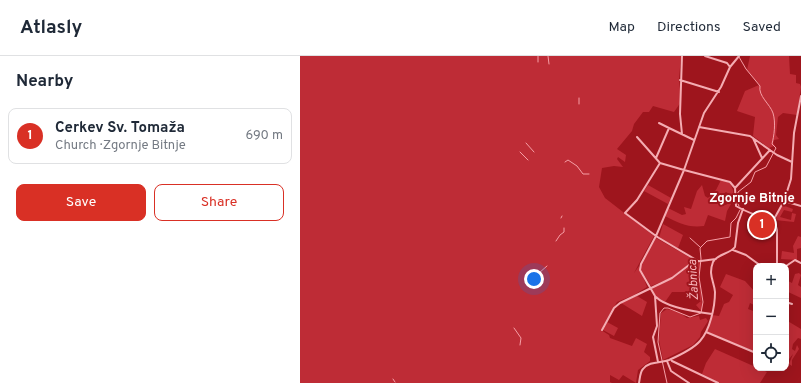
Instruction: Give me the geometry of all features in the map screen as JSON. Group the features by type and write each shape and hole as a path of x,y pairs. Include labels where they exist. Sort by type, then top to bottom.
{"street":[{"path":"682,56 680,80 680,114 682,134"},
{"path":"705,56 727,63 730,67"},
{"path":"712,314 684,309 660,301 655,296 640,270 641,264 656,236 684,170 706,109 718,92 730,67 739,56"},
{"path":"680,80 718,92"},
{"path":"777,263 777,230 774,219 784,201 791,180 795,127 801,96"},
{"path":"658,123 695,140"},
{"path":"699,127 722,132 747,134 774,153 792,162"},
{"path":"656,158 669,128"},
{"path":"637,137 660,163 727,181 735,188"},
{"path":"753,137 762,158"},
{"path":"770,150 735,188 735,204 738,207 754,212 761,217 774,219"},
{"path":"660,163 637,200 625,213 656,236 699,261"},
{"path":"784,201 801,206"},
{"path":"602,330 617,305 650,287 672,278 689,264 716,259 733,250 736,244 738,223 742,209"},
{"path":"733,250 746,255 756,263"},
{"path":"639,383 644,368 671,359 696,345 706,332 712,314 715,294 711,274 716,259"},
{"path":"789,264 796,260 801,263"},
{"path":"655,296 657,326 653,337 659,362"},
{"path":"706,332 753,353"},
{"path":"671,359 681,366 718,383"},
{"path":"666,361 671,371 689,383"}],"shaded area":[{"path":"300,56 681,56 679,79 681,102 674,112 653,106 649,112 643,112 634,124 632,131 617,149 626,155 625,162 618,157 617,159 623,167 614,166 602,168 599,187 605,198 654,236 634,273 639,266 647,287 634,295 617,302 601,330 609,335 610,338 632,346 636,338 647,344 644,352 650,357 650,361 638,370 636,383 623,375 619,380 610,375 610,382 612,383 300,383"},
{"path":"750,56 789,56 790,74 796,75 796,83 800,84 801,87 797,115 783,113 778,117 776,135 779,139 774,140 773,143 776,147 774,146 769,148 753,136 755,117 737,111 745,91 759,85 747,70"},
{"path":"721,180 730,183 734,197 726,192 722,195 720,203 726,205 728,203 731,204 727,211 725,221 708,215 704,226 688,226 665,216 668,208 682,215 686,214 684,207 691,209 697,191 702,185 705,196 708,198 716,190"},
{"path":"648,185 671,198 668,204 644,191"},
{"path":"782,205 793,209 792,212 784,210 780,217 791,220 792,213 796,214 794,222 775,220"},
{"path":"663,224 683,235 678,248 659,238"},
{"path":"798,236 801,237 801,248 797,249 797,260 781,259 782,251 794,253 793,246"},
{"path":"656,238 696,261 689,264 671,278 651,286 641,270 641,264"},
{"path":"701,262 699,280 702,306 702,312 696,305 701,301 696,299 697,297 693,292 672,292 665,302 655,296 652,288 672,279 694,263"},
{"path":"799,273 801,275 798,285 801,287 801,298 789,292 789,282 792,283 795,274"},
{"path":"726,274 745,281 753,290 753,304 750,303 748,309 753,311 753,351 707,332 712,315 719,316 724,304 729,302 733,295 720,287"},
{"path":"637,296 647,302 642,316 621,303"},
{"path":"667,309 679,312 687,318 699,316 700,320 706,318 708,321 701,332 700,337 693,345 663,360 659,340 661,313"},
{"path":"607,322 618,328 614,336 603,330"},
{"path":"789,322 801,329 801,339 798,338 793,344 792,349 795,351 797,345 799,349 792,360 792,366 789,364 793,354 789,359"},
{"path":"715,349 753,366 753,371 767,372 760,383 719,383 702,374 706,363"}],"waterway":[{"path":"538,56 538,62"},
{"path":"548,56 549,64"},
{"name":"Žabnica","path":"739,57 746,69 760,86 762,97 773,113 775,125 772,144 776,148 766,167 755,172 751,182 738,192 737,202 739,206"},
{"path":"579,98 579,104"},
{"path":"526,143 534,152"},
{"path":"520,152 528,160"},
{"path":"565,162 568,160 577,166 583,174 589,174"},
{"name":"Žabnica","path":"667,383 658,342 660,313 664,308 668,308 690,317 701,313 703,302 699,277 701,259 700,248 707,241 730,237 731,223 736,218 740,210"},
{"path":"556,241 564,232 564,228"},
{"path":"690,238 700,247"},
{"path":"539,273 547,266"},
{"path":"514,328 521,338 520,345"}],"place":[{"name":"Cerkev Sv. Tomaža","path":"762,225"}],"district":[{"name":"Zgornje Bitnje","path":"752,197"}]}
